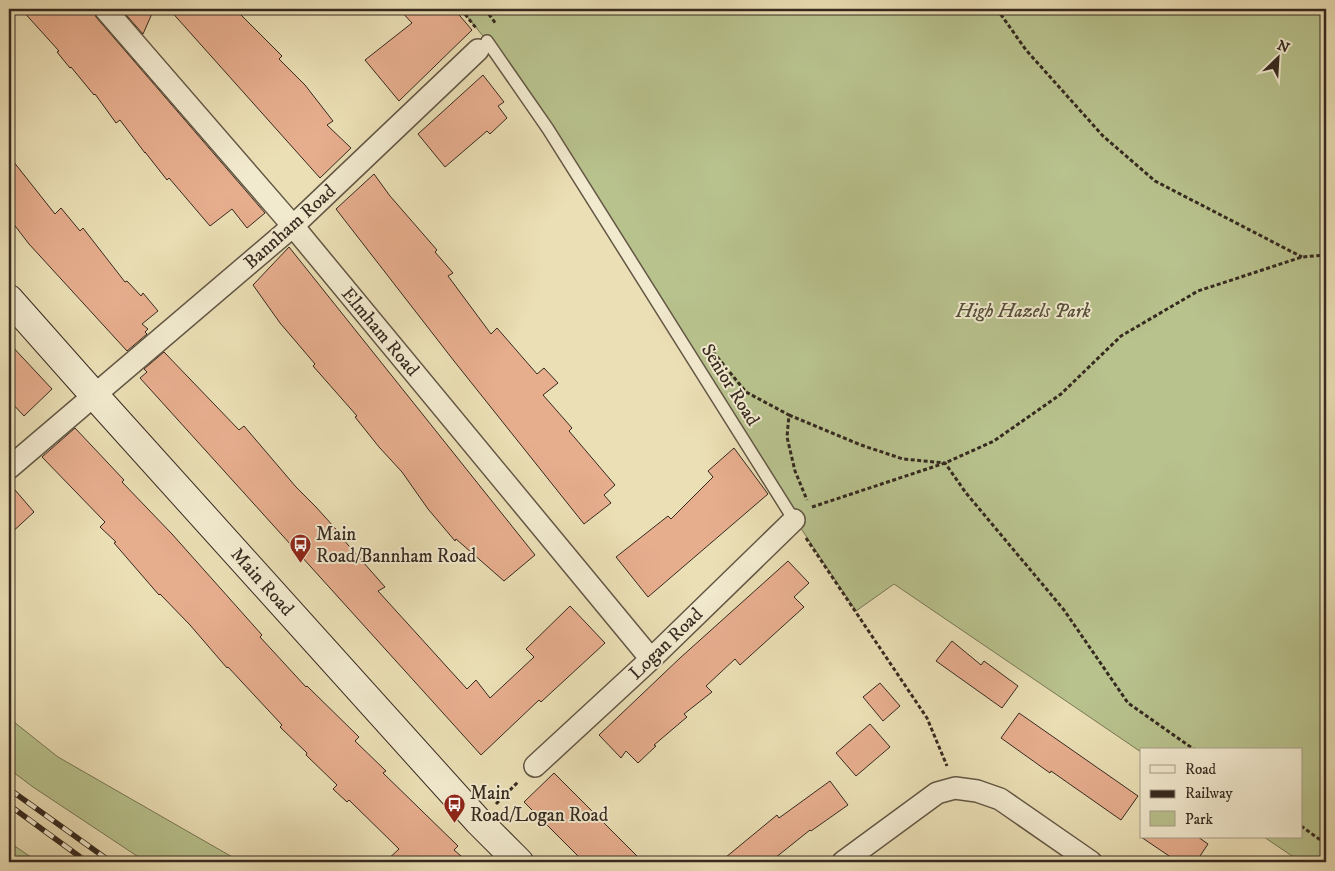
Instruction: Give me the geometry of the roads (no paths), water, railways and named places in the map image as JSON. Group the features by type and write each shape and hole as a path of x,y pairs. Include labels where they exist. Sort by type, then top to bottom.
{"main road":[{"name":"Main Road","path":"9,299 478,821 519,862"}],"street":[{"name":"Elmham Road","path":"105,9 293,226 651,659"},
{"name":"Bannham Road","path":"9,468 293,226 483,46"},
{"name":"Logan Road","path":"535,766 651,659 802,514"},
{"path":"842,862 937,794 956,788 977,791 1000,798 1091,862"}],"lane":[{"name":"Senior Road","path":"483,46 553,138 802,514"}],"railway":[{"path":"9,789 111,862"},
{"path":"9,805 87,862"}],"place":[{"name":"Main Road/Bannham Road","path":"300,564"},
{"name":"Main Road/Logan Road","path":"454,823"}],"park label":[{"name":"High Hazels Park","path":"1023,311"}]}
